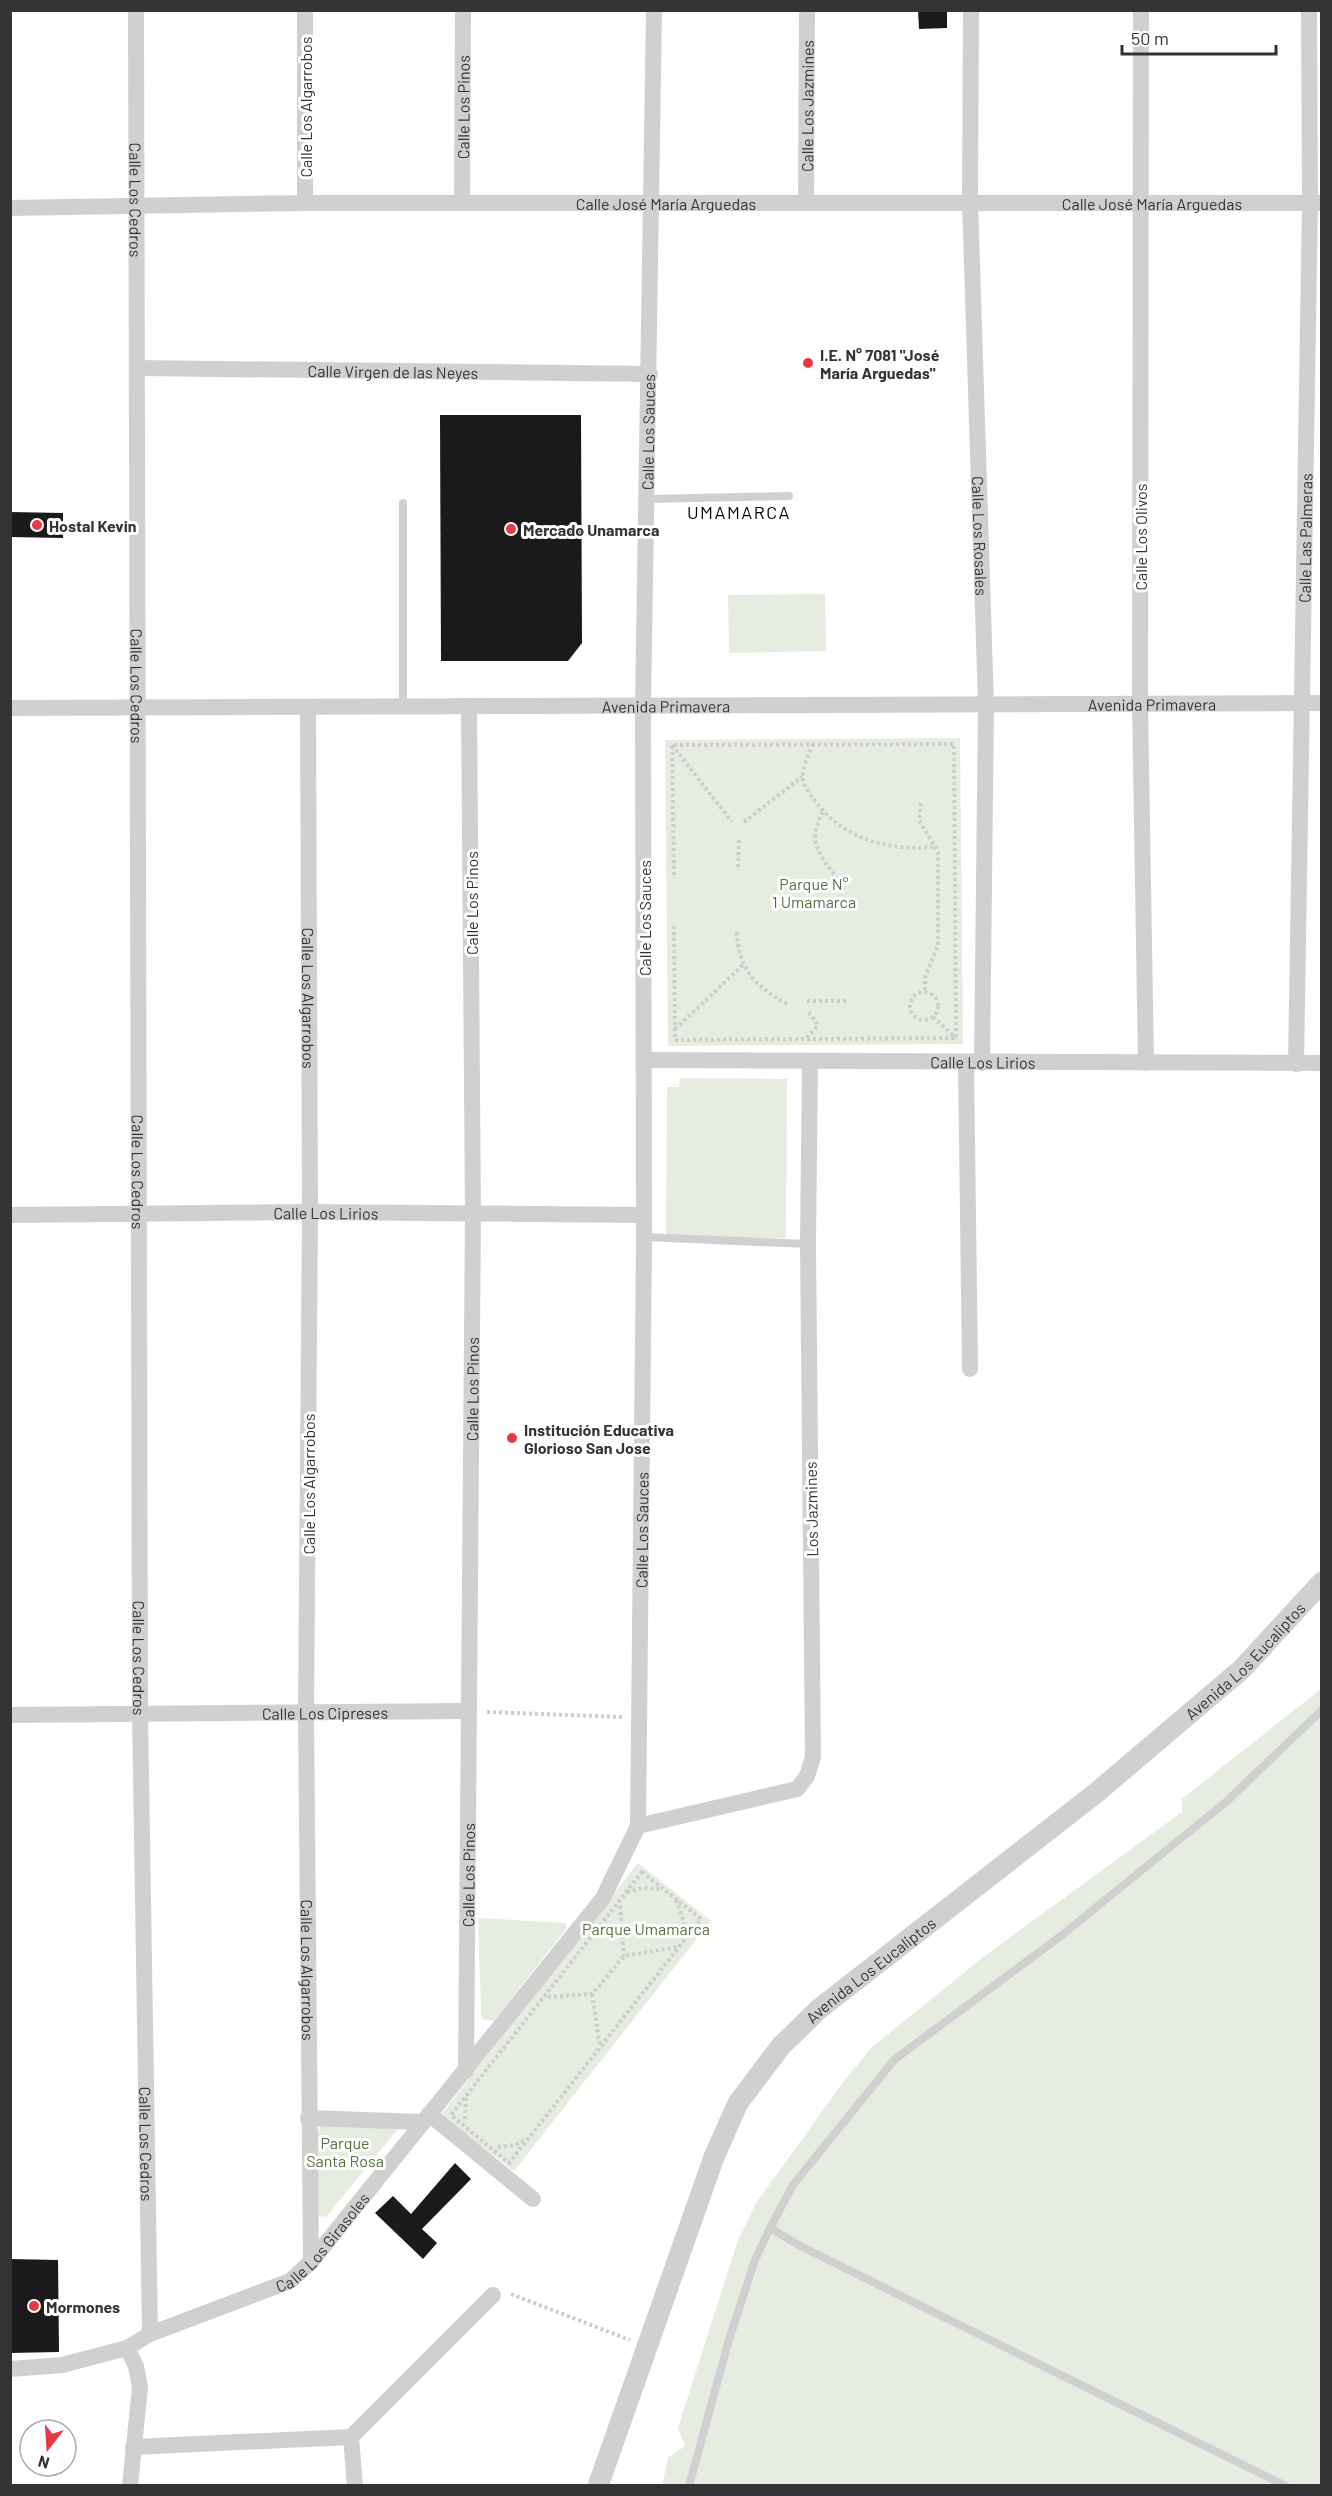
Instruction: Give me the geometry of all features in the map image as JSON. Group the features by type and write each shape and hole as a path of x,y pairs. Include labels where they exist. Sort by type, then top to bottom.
{"street":[{"name":"Calle Los Cedros","path":"136,10 140,1712 150,2334"},
{"name":"Calle Los Algarrobos","path":"304,10 305,203"},
{"name":"Calle Los Pinos","path":"462,203 463,10"},
{"name":"Calle Los Sauces","path":"638,1826 645,1060 643,706 654,10"},
{"name":"Calle Los Jazmines","path":"806,202 807,10"},
{"name":"Calle Los Rosales","path":"970,1369 974,1062 986,705 970,201 971,10"},
{"name":"Calle Los Olivos","path":"1142,10 1140,704 1146,1063"},
{"name":"Calle Las Palmeras","path":"1296,1064 1302,703 1316,202 1309,10"},
{"name":"Calle José María Arguedas","path":"10,208 305,203 1316,202"},
{"name":"Calle Virgen de las Neyes","path":"137,368 650,374"},
{"name":"Avenida Primavera","path":"10,708 1322,703"},
{"name":"Calle Los Pinos","path":"466,2071 473,1214 469,706"},
{"name":"Calle Los Algarrobos","path":"308,707 310,1212 306,1712 311,2262"},
{"name":"Calle Los Lirios","path":"645,1060 1322,1063"},
{"name":"Los Jazmines","path":"638,1826 797,1789 807,1776 813,1757 808,1244 810,1061"},
{"name":"Calle Los Lirios","path":"10,1215 310,1212 643,1215"},
{"name":"Avenida Los Eucaliptos","path":"598,2486 724,2135 738,2103 781,2046 819,2009 1096,1793 1242,1669 1322,1582"},
{"name":"Calle Los Cipreses","path":"10,1715 140,1712 468,1711"},
{"name":"Calle Los Girasoles","path":"10,2369 62,2365 127,2348 150,2334 290,2281 311,2262 603,1898 638,1826"},
{"path":"308,2118 426,2118 533,2199"},
{"path":"133,2447 351,2437 493,2295"},
{"path":"127,2348 136,2366 140,2387 130,2486"},
{"path":"351,2437 355,2486"}],"lane":[{"path":"648,499 789,496"},
{"path":"403,706 404,503"},
{"path":"644,1237 808,1244"},
{"path":"689,2486 728,2343 755,2260 770,2228 793,2185 894,2060 1062,1935 1227,1801 1322,1710"},
{"path":"770,2228 802,2247 1286,2486"}],"path":[{"path":"813,744 803,776 804,784 823,812 860,838 883,846 911,849 936,847"},
{"path":"672,745 954,744 956,1038"},
{"path":"672,745 732,822"},
{"path":"672,745 674,875"},
{"path":"744,822 803,776"},
{"path":"921,803 919,820 936,847 938,946 924,977 925,992"},
{"path":"823,812 813,831 817,849 834,871 844,890"},
{"path":"738,867 739,839"},
{"path":"674,924 675,1040 956,1038"},
{"path":"737,932 737,949 743,965 755,984 787,1004"},
{"path":"675,1030 743,965"},
{"path":"925,992 937,1000 938,1009 933,1017 919,1019 910,1010 913,997 925,992"},
{"path":"807,1001 848,1001"},
{"path":"807,1039 818,1025 808,1011"},
{"path":"933,1017 956,1038"},
{"path":"468,1711 639,1718"},
{"path":"642,1872 700,1919 509,2163 451,2115 626,1892 642,1872"},
{"path":"626,1892 642,1888 665,1890"},
{"path":"676,1899 684,1922 684,1940"},
{"path":"619,1900 624,1956"},
{"path":"544,1997 592,1994 624,1956 679,1947"},
{"path":"592,1994 600,2047"},
{"path":"467,2096 468,2129"},
{"path":"488,2146 506,2147 528,2139"},
{"path":"493,2295 512,2294 647,2347"}],"green space":[{"path":"825,594 826,651 729,653 728,595"},
{"name":"Parque N° 1 Umamarca","path":"960,738 963,1044 668,1046 665,740"},
{"path":"680,1078 787,1079 786,1238 666,1238 667,1087 679,1087"},
{"path":"1321,1689 1321,2485 662,2486 668,2458 685,2446 678,2428 738,2240 756,2203 841,2085 872,2047 986,1955 1182,1812 1182,1799"},
{"name":"Parque Umamarca","path":"638,1863 711,1921 514,2171 441,2115"},
{"path":"478,1918 566,1923 566,1929 494,2021 482,2019"},
{"name":"Parque Santa Rosa","path":"321,2125 398,2129 326,2217 317,2213 318,2131"}],"building":[{"path":"918,10 947,10 947,28 919,29"},
{"name":"Mercado Unamarca","path":"440,415 581,415 582,643 568,661 441,661"},
{"name":"Hostal Kevin","path":"10,512 63,513 63,538 10,537"},
{"path":"455,2163 471,2179 422,2229 437,2243 423,2259 375,2213 393,2196 411,2214"},
{"name":"Mormones","path":"10,2259 58,2260 59,2352 10,2353"}],"place":[{"name":"I.E. N° 7081 \"José María Arguedas\"","path":"808,363"},
{"name":"Hostal Kevin","path":"37,525"},
{"name":"Mercado Unamarca","path":"511,529"},
{"name":"Institución Educativa Glorioso San Jose","path":"512,1438"},
{"name":"Mormones","path":"34,2306"}],"district":[{"name":"UMAMARCA","path":"739,512"}]}
